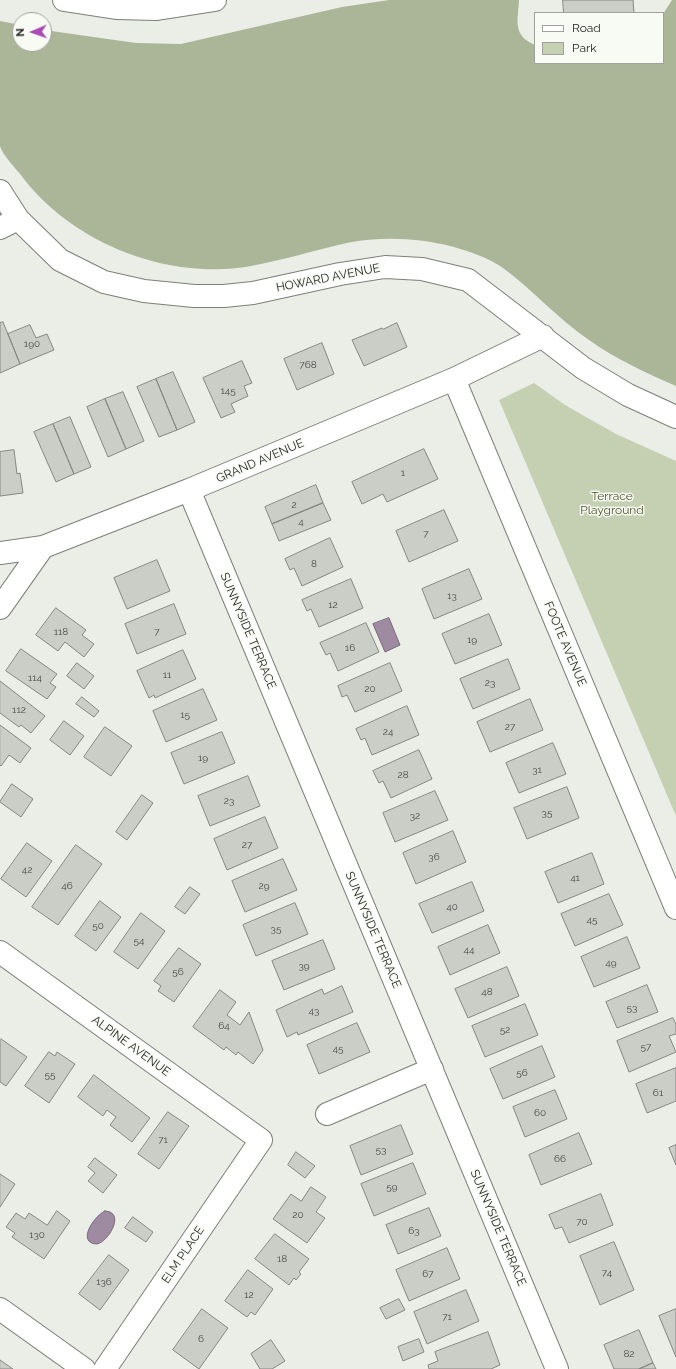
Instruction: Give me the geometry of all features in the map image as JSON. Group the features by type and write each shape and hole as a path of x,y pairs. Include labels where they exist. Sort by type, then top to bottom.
{"street":[{"path":"64,0 116,8 157,9 215,0"},
{"name":"HOWARD AVENUE","path":"0,192 9,224 60,260 104,282 144,291 194,296 224,296 253,293 340,274 385,267 422,269 468,280 583,368 628,395 676,417"},
{"name":"GRAND AVENUE","path":"0,553 43,547 189,490 454,379 543,336"},
{"name":"FOOTE AVENUE","path":"454,379 676,908"},
{"name":"SUNNYSIDE TERRACE","path":"189,490 557,1369"},
{"path":"0,608 43,547"},
{"name":"ALPINE AVENUE","path":"0,952 261,1140"},
{"path":"327,1114 432,1069"},
{"name":"ELM PLACE","path":"105,1369 261,1140"},
{"path":"0,1309 84,1369"}],"green space":[{"path":"389,0 519,0 518,27 523,37 534,44 534,64 664,64 664,12 672,0 676,0 676,386 631,365 599,347 578,332 525,286 492,261 454,247 414,240 374,239 347,243 251,266 219,269 187,268 155,262 124,252 94,238 66,220 42,199 12,165 0,146 0,21 12,23 12,52 52,52 52,31 136,43 181,44 342,7"},
{"name":"Terrace Playground","path":"534,383 565,405 616,434 676,461 676,816 499,400"}],"shaded area":[{"path":"389,618 400,645 385,652 373,624"},
{"path":"105,1211 111,1213 114,1217 115,1222 113,1228 100,1243 96,1244 90,1242 87,1234 89,1228 101,1213"}],"building":[{"path":"563,0 633,0 634,12 564,12"},
{"path":"3,322 20,364 0,373 0,323"},
{"path":"397,323 407,347 364,366 352,340"},
{"path":"30,325 36,338 47,334 54,350 20,364 8,334"},
{"path":"322,343 334,374 297,390 284,359"},
{"path":"242,361 252,383 244,386 248,396 231,404 235,412 221,418 203,378"},
{"path":"173,372 195,422 177,430 156,379"},
{"path":"156,379 177,430 159,437 137,387"},
{"path":"123,392 144,441 126,449 105,399"},
{"path":"105,399 126,449 108,457 87,407"},
{"path":"70,417 91,467 74,474 53,424"},
{"path":"53,424 74,474 56,482 34,432"},
{"path":"424,449 438,479 387,502 383,494 362,504 352,482"},
{"path":"14,450 17,474 20,473 23,493 0,496 0,452"},
{"path":"316,485 323,503 272,524 265,507"},
{"path":"323,503 331,520 279,541 272,524"},
{"path":"444,510 458,541 409,562 396,531"},
{"path":"330,538 343,567 302,586 294,568 290,570 285,559"},
{"path":"157,560 170,591 127,609 114,578"},
{"path":"469,569 482,599 434,619 422,589"},
{"path":"351,579 363,608 319,627 311,609 307,611 302,600"},
{"path":"174,604 186,634 137,654 125,624"},
{"path":"56,608 86,630 82,635 94,644 84,657 65,642 58,651 36,635"},
{"path":"489,614 502,645 455,664 442,634"},
{"path":"366,623 379,652 338,671 330,653 326,655 320,643"},
{"path":"21,649 57,674 50,683 56,687 47,699 6,671"},
{"path":"183,650 196,679 155,698 154,695 149,698 137,671"},
{"path":"508,659 520,689 473,709 460,679"},
{"path":"77,663 94,676 84,689 67,676"},
{"path":"390,663 402,691 355,712 347,695 342,697 338,686"},
{"path":"0,681 45,716 31,733 21,725 19,727 0,713"},
{"path":"203,689 217,720 166,742 153,711"},
{"path":"82,697 99,711 94,717 76,704"},
{"path":"530,699 543,730 490,752 477,722"},
{"path":"407,706 419,735 372,755 365,738 361,740 356,729"},
{"path":"64,721 84,736 70,755 50,740"},
{"path":"0,725 31,748 20,763 9,755 1,766 0,765"},
{"path":"105,727 132,746 111,776 84,757"},
{"path":"222,732 235,763 184,784 171,753"},
{"path":"553,743 566,774 519,793 506,763"},
{"path":"419,750 432,779 391,798 383,781 379,783 373,771"},
{"path":"248,776 260,806 210,826 198,796"},
{"path":"12,784 33,799 21,817 0,802"},
{"path":"567,787 579,818 527,839 514,808"},
{"path":"435,791 448,820 395,842 383,813"},
{"path":"142,795 153,803 127,840 116,832"},
{"path":"265,817 278,848 227,870 214,839"},
{"path":"453,831 466,862 416,884 403,853"},
{"path":"27,843 52,861 26,897 1,879"},
{"path":"76,845 102,864 58,925 32,907"},
{"path":"592,853 604,884 558,903 545,872"},
{"path":"283,859 297,890 245,912 232,881"},
{"path":"472,882 484,911 432,933 419,904"},
{"path":"190,887 200,894 185,914 175,907"},
{"path":"609,894 623,925 575,946 561,914"},
{"path":"100,901 121,917 96,951 75,936"},
{"path":"295,903 308,934 256,956 243,925"},
{"path":"141,913 165,931 138,969 114,952"},
{"path":"488,925 500,953 450,975 438,947"},
{"path":"627,937 640,968 594,987 581,957"},
{"path":"323,940 335,969 284,990 272,961"},
{"path":"179,948 201,964 174,1002 158,991 161,986 154,981"},
{"path":"507,967 519,996 468,1018 455,989"},
{"path":"647,985 658,1012 617,1028 606,1002"},
{"path":"342,986 353,1012 298,1035 297,1032 287,1037 276,1010 322,989 324,994"},
{"path":"220,990 236,1002 227,1015 240,1025 249,1012 263,1050 253,1064 238,1052 236,1055 226,1047 224,1050 193,1027"},
{"path":"525,1004 538,1035 485,1057 472,1026"},
{"path":"673,1018 676,1024 676,1034 669,1036 676,1052 629,1072 617,1041"},
{"path":"357,1023 370,1052 319,1074 307,1045"},
{"path":"1,1039 27,1057 6,1086 0,1082"},
{"path":"542,1046 555,1077 503,1099 490,1069"},
{"path":"49,1052 55,1056 57,1052 75,1064 49,1103 25,1086"},
{"path":"676,1068 676,1101 647,1113 636,1084"},
{"path":"94,1075 150,1118 132,1142 110,1125 116,1117 107,1110 103,1116 78,1097"},
{"path":"555,1090 567,1119 525,1137 513,1107"},
{"path":"168,1112 189,1126 159,1169 138,1154"},
{"path":"401,1125 413,1154 361,1175 350,1146"},
{"path":"579,1133 592,1164 541,1185 529,1155"},
{"path":"676,1145 676,1165 669,1148"},
{"path":"296,1152 315,1166 305,1178 288,1165"},
{"path":"95,1158 117,1175 103,1193 88,1181 95,1173 88,1167"},
{"path":"413,1163 426,1194 374,1216 361,1184"},
{"path":"0,1174 15,1184 0,1207"},
{"path":"311,1187 326,1197 316,1212 325,1218 307,1243 273,1219 291,1194 301,1201"},
{"path":"601,1194 613,1225 569,1243 562,1227 555,1229 549,1215"},
{"path":"429,1208 441,1236 398,1254 386,1225"},
{"path":"57,1211 70,1221 44,1259 12,1237 15,1233 6,1227 16,1213 25,1219 29,1213 47,1225"},
{"path":"133,1217 153,1232 146,1242 125,1228"},
{"path":"275,1234 309,1259 299,1272 301,1274 296,1280 294,1278 289,1285 255,1259"},
{"path":"614,1242 634,1290 600,1305 580,1256"},
{"path":"447,1248 460,1279 409,1301 396,1270"},
{"path":"109,1255 129,1270 100,1310 79,1294"},
{"path":"248,1270 273,1289 255,1315 251,1312 247,1317 225,1301"},
{"path":"466,1290 479,1321 427,1344 414,1312"},
{"path":"399,1299 405,1310 386,1319 380,1308"},
{"path":"202,1309 228,1328 199,1369 173,1350"},
{"path":"676,1309 676,1357 659,1316"},
{"path":"639,1330 653,1363 639,1369 614,1369 604,1345"},
{"path":"488,1332 500,1365 491,1369 429,1369 428,1365 438,1361 435,1352"},
{"path":"419,1339 424,1352 403,1361 398,1347"},
{"path":"271,1340 285,1361 272,1369 260,1369 251,1354"},
{"path":"0,1360 13,1369 0,1369"},
{"path":"653,1363 656,1369 639,1369"}]}
